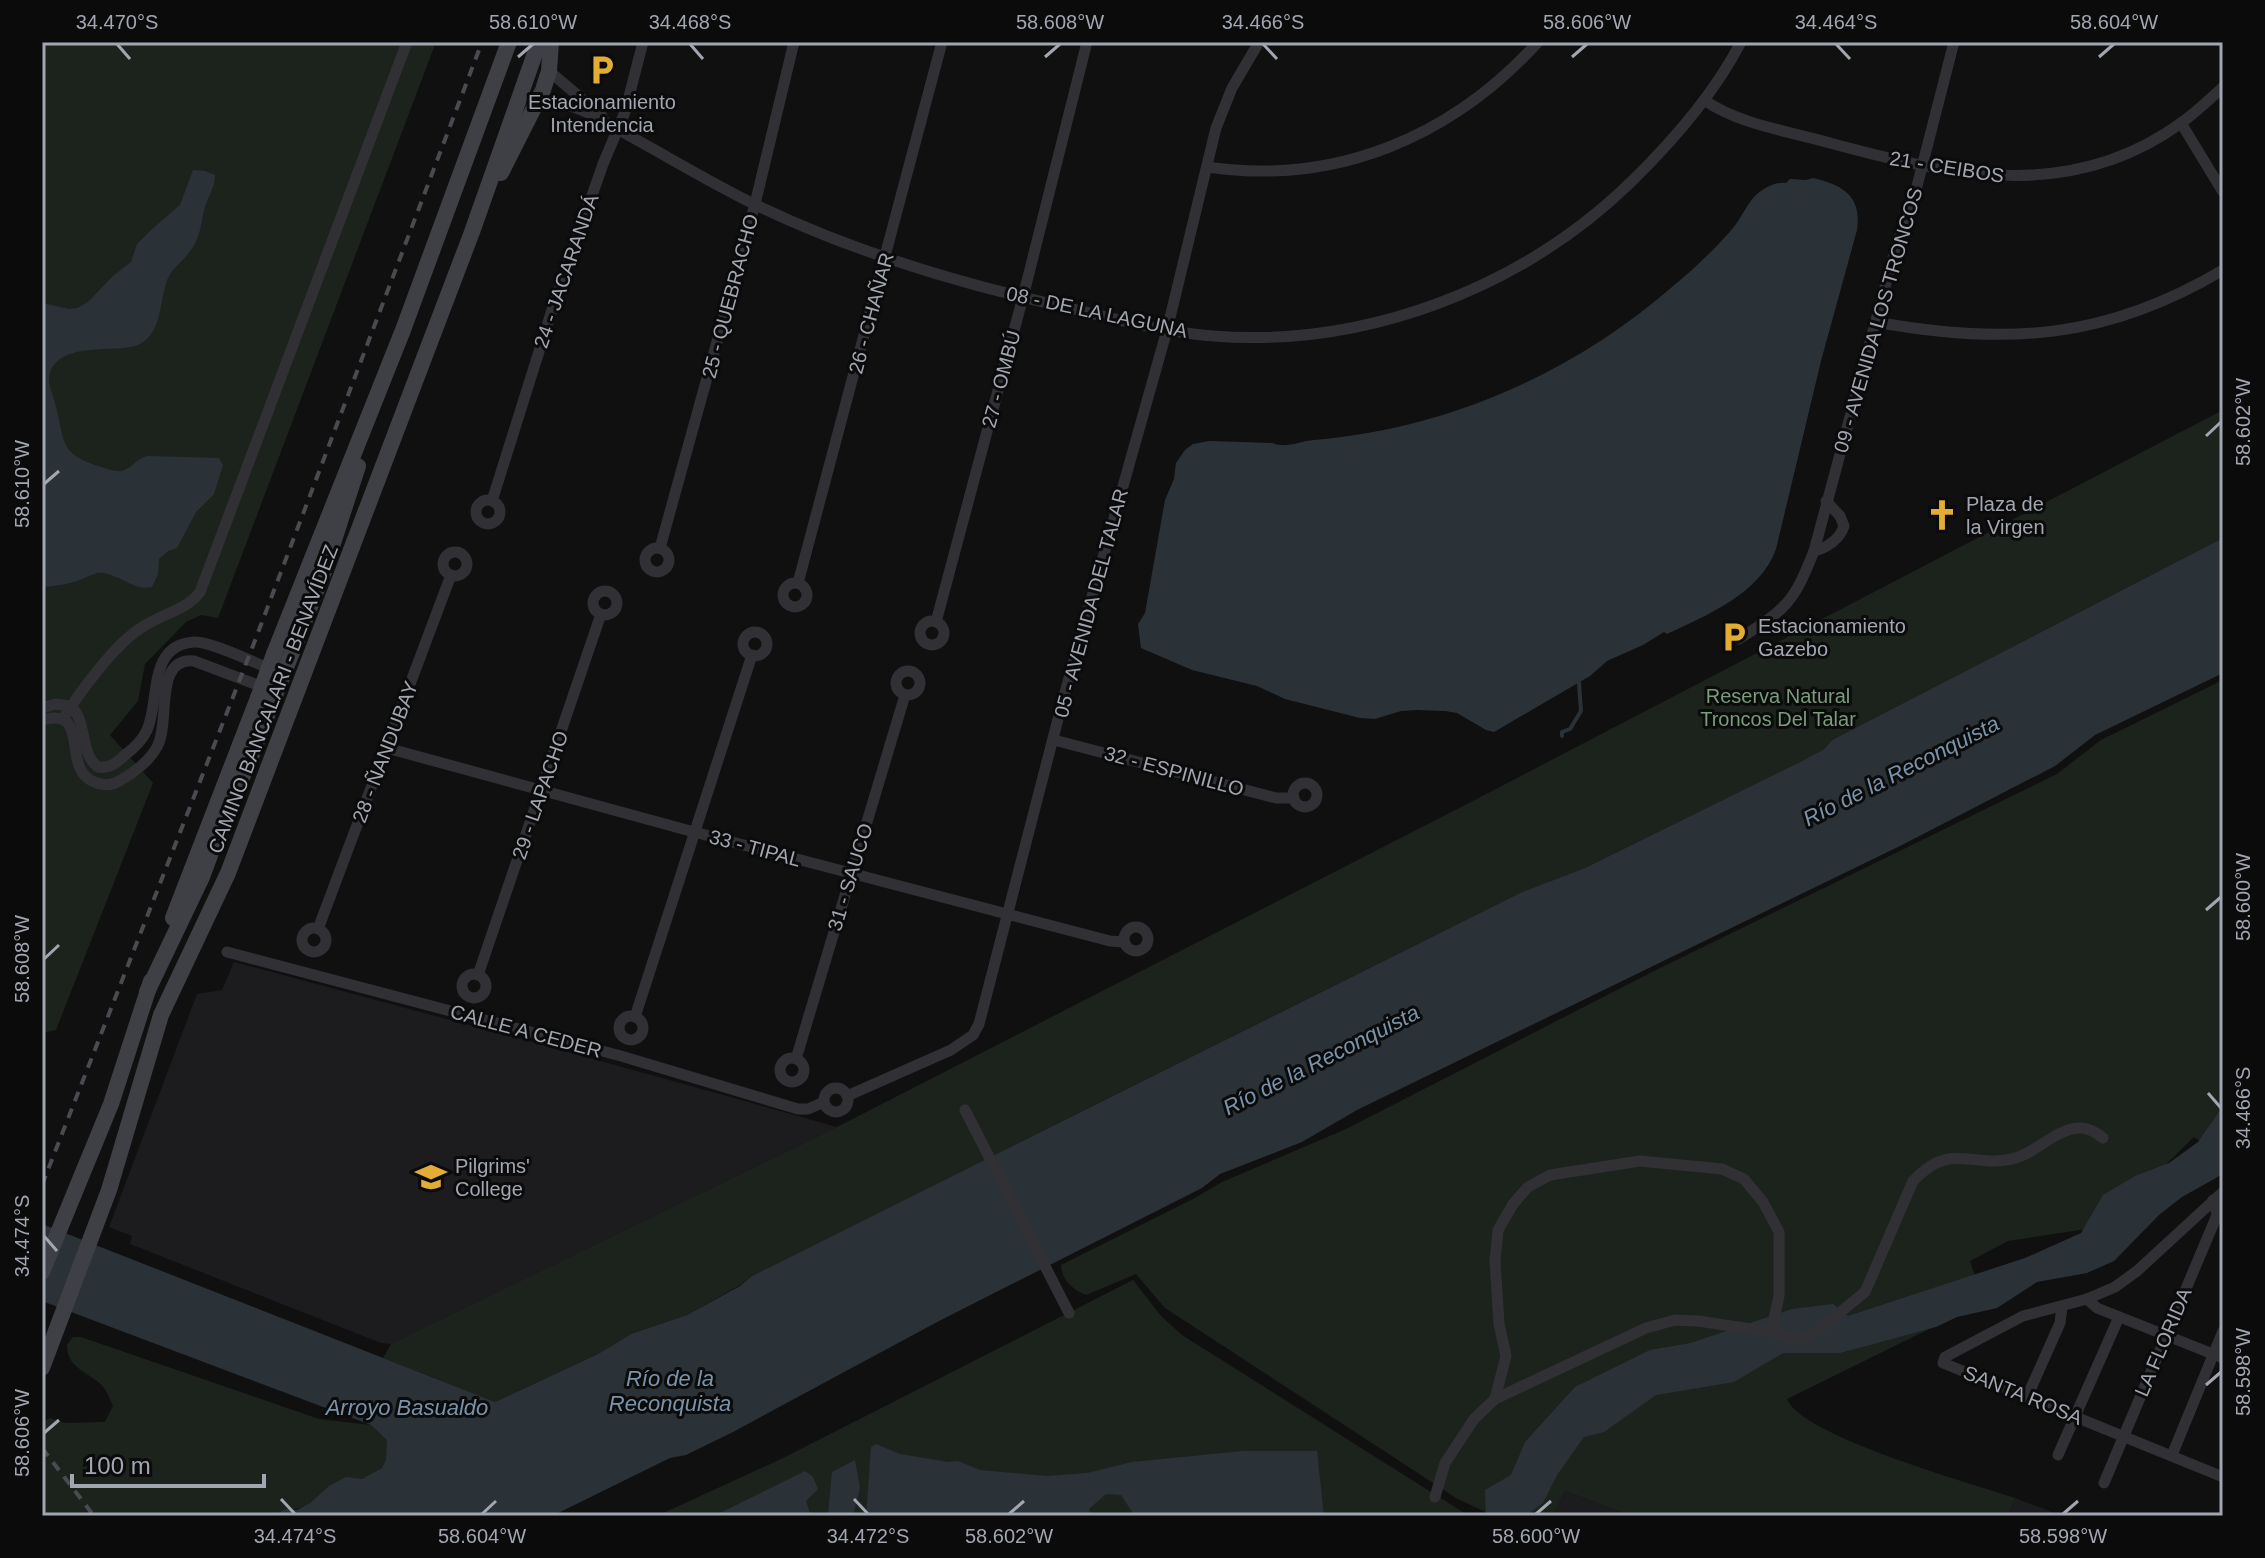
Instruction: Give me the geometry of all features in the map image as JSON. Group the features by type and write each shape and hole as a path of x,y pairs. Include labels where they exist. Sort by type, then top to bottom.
{"main road":[{"name":"CAMINO BANCALARI - BENAVÍDEZ","path":"42,1272 111,1104 182,893 408,316 509,42"},
{"name":"CAMINO BANCALARI - BENAVÍDEZ","path":"42,1368 109,1190 161,1015 228,873 472,232 539,42"},
{"path":"472,232 543,90 549,71 551,42"},
{"path":"324,571 351,516 405,387 424,356"},
{"path":"161,1015 165,982 214,871 246,769 324,571 357,468 371,406"},
{"path":"147,992 202,877 229,804 246,769"}],"street":[{"path":"63,719 133,634 192,601 200,592 407,42"},
{"name":"24 - JACARANDÁ","path":"492,501 552,310 618,129 643,42"},
{"name":"25 - QUEBRACHO","path":"660,548 755,204 794,42"},
{"name":"26 - CHAÑAR","path":"798,583 942,42"},
{"name":"27 - OMBÚ","path":"936,622 1087,42"},
{"name":"05 - AVENIDA DEL TALAR","path":"847,1096 951,1050 973,1035 979,1024 1064,696 1167,330 1223,108 1259,42"},
{"path":"1207,167 1265,173 1298,171 1367,156 1435,126 1469,105 1504,78 1538,42"},
{"name":"08 - DE LA LAGUNA","path":"533,106 550,102 561,104 618,129 755,204 886,259 1023,297 1167,330 1227,336 1311,334 1409,314 1470,290 1542,252 1599,212 1640,173 1704,100 1741,42"},
{"name":"09 - AVENIDA LOS TRONCOS","path":"1739,639 1785,608 1795,595 1814,551 1954,42"},
{"name":"08 - DE LA LAGUNA","path":"549,71 618,129"},
{"name":"21 - CEIBOS","path":"1704,100 1731,115 1876,155 2003,177 2063,173 2120,157 2181,123 2223,87"},
{"path":"2181,123 2223,192"},
{"path":"1876,322 1964,335 2051,332 2126,315 2168,299 2223,270"},
{"path":"1814,551 1836,538 1844,527 1840,516 1826,501"},
{"name":"28 - ÑANDUBAY","path":"318,929 451,575"},
{"name":"29 - LAPACHO","path":"478,975 601,614"},
{"path":"42,708 55,704 71,706 81,721 89,758 98,767 112,765 135,747 150,722 158,671 169,653 185,644 203,642 283,674"},
{"path":"635,1017 752,655"},
{"path":"63,719 73,730 80,770 94,782 109,784 121,780 147,760 159,742 170,673 180,662 194,661 276,692"},
{"name":"31 - SAUCO","path":"796,1059 905,695"},
{"path":"42,720 63,719"},
{"name":"32 - ESPINILLO","path":"1054,740 1276,798 1294,798"},
{"path":"135,747 147,760"},
{"name":"33 - TIPAL","path":"387,748 851,874 1110,941 1124,942"},
{"name":"CALLE A CEDER","path":"227,952 621,1056 798,1109 808,1109 824,1102"},
{"path":"838,1088 847,1096 847,1103 839,1111 828,1108 824,1102 825,1094 831,1089 838,1088"},
{"path":"965,1110 1069,1313"},
{"path":"1435,1497 1445,1463 1474,1419 1495,1399 1646,1328 1675,1320 1698,1321 1771,1332 1795,1340 1811,1336 1865,1292 1913,1181 1941,1159 2016,1158 2079,1127 2092,1130 2103,1138"},
{"path":"1495,1399 1506,1356 1499,1324 1495,1261 1498,1230 1513,1204 1528,1187 1550,1175 1640,1161 1722,1169 1744,1179 1763,1202 1779,1232 1779,1296 1771,1332"},
{"name":"SANTA ROSA","path":"2222,1473 1943,1363 1945,1357 2023,1316 2062,1307 2115,1287 2137,1271 2223,1192"},
{"name":"LA FLORIDA","path":"2104,1483 2215,1220 2217,1214 2213,1200"},
{"path":"2087,1299 2097,1308 2218,1356"},
{"path":"2027,1397 2060,1323 2062,1307"},
{"path":"2058,1455 2119,1317"},
{"path":"2172,1455 2218,1356 2223,1331"}],"shaded area":[{"name":"Pilgrims' College","path":"234,962 837,1127 406,1337 391,1344 381,1343 130,1244 132,1236 109,1227 197,994 222,990"},
{"path":"1565,1491 1632,1516 1553,1516"},
{"path":"2015,1498 2063,1516 2008,1516"}],"green space":[{"path":"42,42 436,42 218,618 201,615 186,622 145,664 138,701 110,735 153,783 56,1030 42,1033"},
{"name":"Reserva Natural Troncos Del Talar","path":"2223,410 2223,538 1832,740 1824,749 1800,762 1585,868 1522,892 752,1276 687,1315 631,1334 598,1354 495,1402 383,1358 391,1344 837,1127 1469,803"},
{"path":"2223,680 2223,1157 2194,1137 2093,1228 2008,1241 1970,1261 1984,1302 1787,1399 1799,1413 1854,1443 2015,1498 2008,1516 1632,1516 1565,1491 1553,1516 1494,1516 1456,1498 1165,1308 1136,1274 1086,1295 1072,1287 1063,1276 1061,1265 1222,1182 1346,1129 1652,972 2057,774 2101,740"},
{"path":"1133,1280 1161,1316 1182,1335 1469,1516 657,1516 783,1458"},
{"path":"73,1337 81,1337 319,1419 371,1425 388,1440 386,1463 373,1474 332,1486 307,1505 272,1516 48,1516 42,1506 42,1422 50,1418 65,1423 105,1422 113,1406 104,1388 71,1360 67,1345"}],"water":[{"path":"193,170 215,175 214,184 196,240 168,278 153,332 132,347 83,351 61,358 50,371 49,381 63,438 76,456 119,471 147,456 219,458 223,465 214,494 196,512 177,548 159,559 158,574 152,587 140,587 100,573 70,583 42,587 42,303 69,309 88,302 131,262 137,244 180,205"},
{"path":"1813,178 1833,184 1848,194 1856,209 1857,230 1821,361 1776,549 1758,579 1745,591 1699,619 1667,634 1664,632 1607,661 1590,676 1494,732 1457,713 1445,711 1401,711 1375,719 1360,718 1285,699 1257,686 1192,670 1141,648 1138,624 1145,613 1165,500 1174,479 1176,463 1193,444 1209,441 1288,445 1363,434 1412,424 1505,392 1550,371 1633,318 1712,251 1761,191 1790,179"},
{"name":"Río de la Reconquista","path":"2223,538 2223,673 2095,735 2055,766 1902,845 1357,1110 1302,1142 1220,1174 1202,1188 939,1321 733,1432 686,1455 670,1458 552,1516 272,1516 286,1509 297,1510 346,1477 362,1479 382,1468 386,1460 387,1440 371,1425 42,1301 42,1224 495,1402 598,1354 631,1334 687,1315 740,1286 752,1276 1522,892 1585,868 1800,762 1824,749 1832,740"},
{"path":"2223,1106 2223,1174 2182,1197 2159,1215 2114,1261 2087,1273 2037,1282 1997,1308 1957,1317 1936,1327 1840,1353 1783,1353 1734,1382 1656,1395 1604,1432 1584,1437 1557,1475 1543,1503 1525,1516 1486,1516 1485,1490 1511,1475 1525,1442 1575,1387 1650,1350 1691,1343 1792,1309 1833,1304 1848,1316 2025,1258 2081,1233 2103,1195 2135,1176 2169,1163 2198,1142"},
{"path":"876,1444 900,1454 958,1461 980,1470 1047,1476 1087,1473 1132,1462 1243,1451 1317,1451 1324,1516 1135,1516 1121,1495 1106,1494 1089,1509 1091,1516 866,1516 871,1447"},
{"path":"855,1460 860,1488 853,1516 828,1516 832,1472"},
{"path":"805,1471 813,1477 818,1489 806,1501 811,1516 714,1516"}],"waterway":[{"path":"1562,736 1562,732 1570,729 1581,711 1579,683"}],"railway":[{"path":"42,1185 251,651 482,42"},
{"path":"42,1448 94,1516"}],"place":[{"name":"Estacionamiento Intendencia","path":"602,70"},
{"name":"Plaza de la Virgen","path":"1942,515"},
{"name":"Estacionamiento Gazebo","path":"1734,637"},
{"name":"Pilgrims' College","path":"431,1177"}],"water label":[{"name":"Arroyo Basualdo","path":"407,1407"}]}
